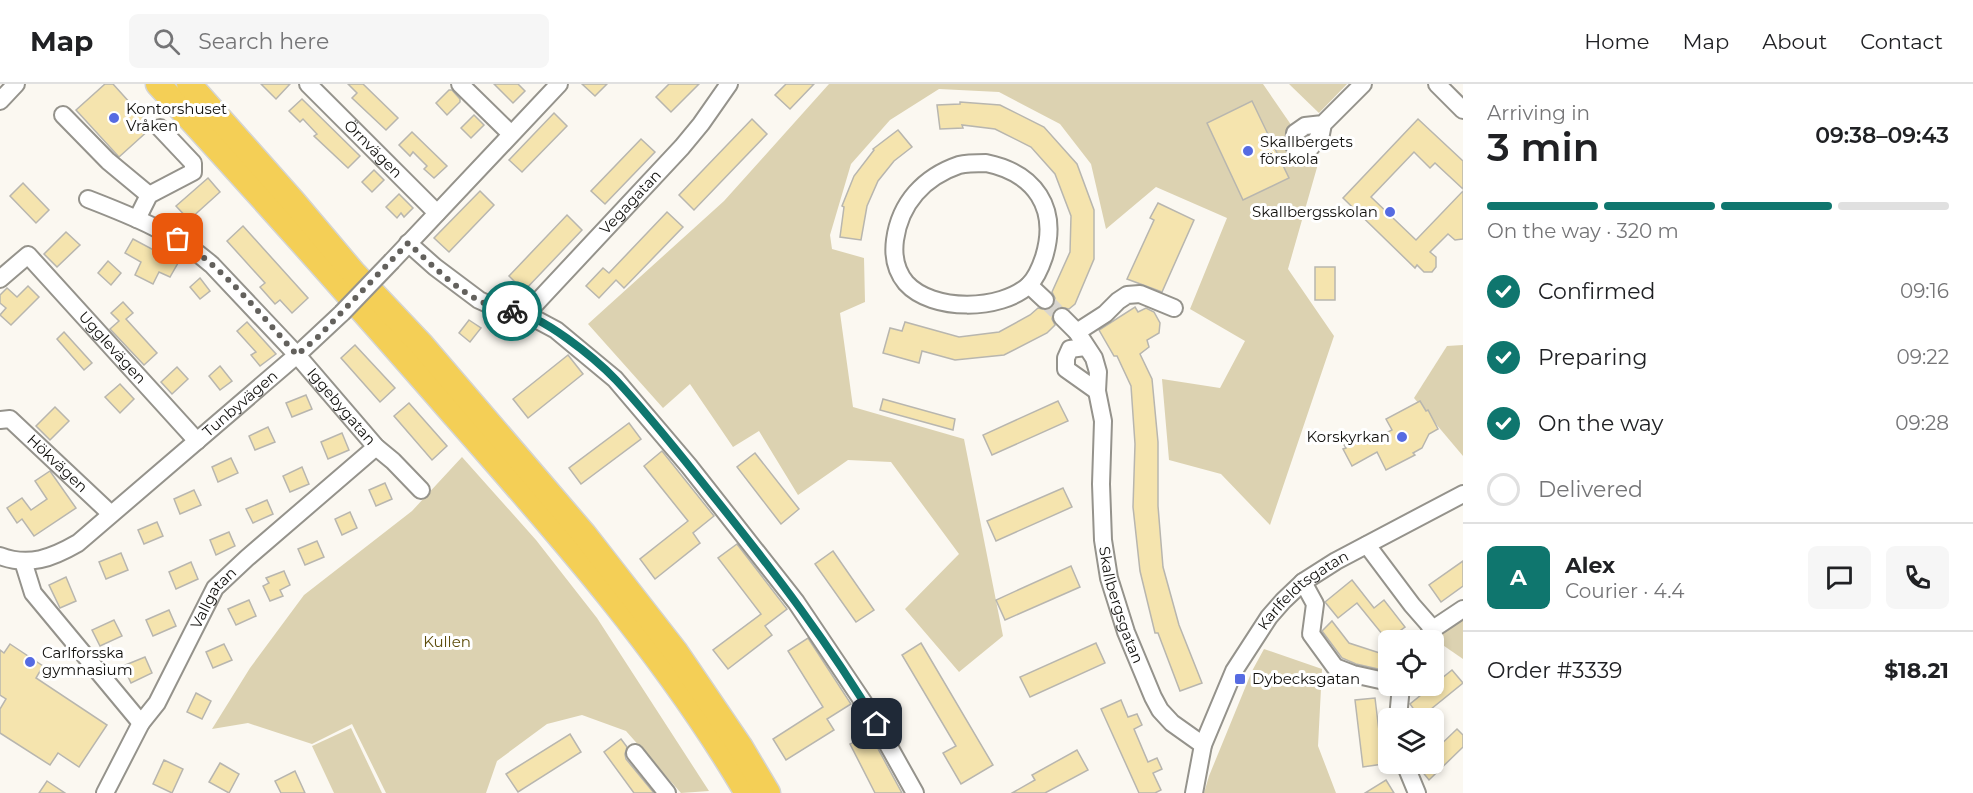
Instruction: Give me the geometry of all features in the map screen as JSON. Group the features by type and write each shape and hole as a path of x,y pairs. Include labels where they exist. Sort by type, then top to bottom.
{"highway":[{"path":"158,84 245,177 517,485 589,571 698,715 747,793"},
{"path":"189,84 353,272 422,345 584,534 648,614 711,702 768,793"},
{"path":"665,670 665,687 704,748 728,793"},
{"path":"711,702 725,705 786,793"}],"street":[{"path":"0,101 16,84"},
{"name":"Örnvägen","path":"308,84 437,213"},
{"path":"460,84 511,134"},
{"name":"Tunbyvägen","path":"0,556 23,561 54,557 78,543 297,355 342,313 559,84"},
{"name":"Vegagatan","path":"526,314 682,147 729,84"},
{"path":"1323,124 1363,84"},
{"path":"1437,84 1463,110"},
{"path":"63,115 108,161 149,195"},
{"path":"136,219 149,195 194,172 193,163 160,128"},
{"path":"986,163 1006,167 1019,174 1040,196 1049,223 1048,243 1038,272 1029,285 997,301 953,305 914,290 899,272 895,259 896,230 903,209 924,184 961,164 986,163"},
{"name":"Iggebygatan","path":"88,199 178,239 205,258 231,282 376,447 421,490"},
{"path":"408,243 435,267 479,300 499,309 526,314 556,330 615,379 689,466 790,594 834,656 873,718 915,793"},
{"name":"Ugglevägen","path":"0,279 28,255 197,441"},
{"path":"1029,285 1045,300"},
{"path":"1077,332 1105,314 1127,295 1140,294 1174,308"},
{"name":"Skallbergsgatan","path":"1062,317 1077,332 1094,358 1098,372 1097,391 1103,421 1102,540 1117,605 1160,710 1172,723 1203,745"},
{"path":"1086,347 1070,350 1066,358 1066,369 1097,391"},
{"name":"Hökvägen","path":"0,420 10,419 111,514"},
{"name":"Vallgatan","path":"105,793 141,723 157,703 215,588 376,447"},
{"name":"Karlfeldtsgatan","path":"1203,745 1234,671 1269,617 1303,582 1336,561 1463,494"},
{"path":"1367,545 1412,605 1426,630"},
{"path":"23,561 33,593 141,723"},
{"path":"1303,582 1316,604 1311,634 1335,667 1378,680"},
{"path":"1436,630 1463,609"},
{"path":"1194,793 1203,745"},
{"path":"635,753 667,793"},
{"path":"1409,774 1417,793"}],"green space":[{"path":"829,84 1263,84 1318,164 1288,269 1334,336 1270,525 1221,474 1169,460 1162,379 1220,388 1245,341 1190,309 1227,218 1156,187 1106,229 1091,164 1060,124 999,92 939,89 890,120 851,164 830,235 832,249 864,258 865,302 840,313 853,407 964,439 1003,636 959,672 905,609 959,554 891,462 848,460 798,495 759,431 733,447 690,384 663,408 588,324 724,201"},
{"path":"1289,84 1347,84 1319,113"},
{"path":"1463,345 1463,456 1414,398 1447,346"},
{"name":"Kullen","path":"462,457 536,540 597,618 709,791 681,793 626,731 582,715 547,724 497,761 486,793 386,793 352,724 312,744 248,723 212,729 250,668 304,595 412,511"},
{"path":"1463,617 1463,659 1444,646 1444,631"},
{"path":"1264,649 1322,669 1318,746 1336,793 1204,793 1252,671"},
{"path":"351,728 382,793 334,793 312,746"}],"building":[{"name":"Kontorshuset Vråken","path":"105,84 113,84 150,125 150,129 119,157 76,110"},
{"path":"261,84 290,84 276,99"},
{"path":"348,84 363,84 398,118 386,130 352,98 357,93"},
{"path":"494,84 518,84 525,91 513,103"},
{"path":"582,84 607,84 595,96"},
{"path":"669,84 699,84 671,112 656,97"},
{"path":"786,84 814,84 790,109 775,95"},
{"path":"449,90 452,90 460,102 447,115 436,103"},
{"path":"302,99 360,156 348,168 314,136 317,134 303,119 300,122 289,111"},
{"name":"Skallbergets förskola","path":"1252,101 1289,178 1243,200 1207,123"},
{"path":"960,102 1000,105 1044,127 1077,164 1094,210 1094,259 1075,304 1069,309 1060,307 1054,310 1052,319 1055,325 1047,333 1004,355 955,360 922,351 919,363 883,353 890,328 902,331 905,322 959,337 999,332 1038,308 1047,310 1053,307 1055,298 1052,292 1070,252 1071,216 1055,174 1031,147 995,129 962,125 963,128 940,129 937,105 960,104"},
{"path":"554,113 567,126 522,172 509,160"},
{"path":"474,115 484,125 471,138 461,128"},
{"path":"752,119 767,134 694,210 679,195"},
{"path":"1418,119 1463,161 1463,189 1435,163 1430,168 1414,152 1371,197 1416,240 1463,191 1463,239 1455,240 1448,234 1430,252 1436,257 1436,267 1432,272 1424,272 1417,265 1415,268 1343,198"},
{"path":"898,130 912,147 894,161 878,181 867,206 861,240 840,237 844,207 842,206 854,176 873,149"},
{"path":"412,132 447,166 434,178 424,169 427,166 413,152 410,156 399,145"},
{"path":"641,139 655,152 605,204 591,191"},
{"path":"374,170 384,180 372,192 362,182"},
{"path":"208,178 220,192 189,220 176,206"},
{"path":"23,183 49,210 36,223 10,196"},
{"path":"480,191 494,205 449,252 434,238"},
{"path":"399,194 413,208 404,217 401,213 397,218 386,207"},
{"path":"1158,203 1194,220 1162,292 1127,279 1154,220 1150,218"},
{"path":"667,212 683,227 624,288 616,280 599,298 586,286 603,268 609,273"},
{"path":"567,215 582,230 524,291 509,276"},
{"path":"243,226 308,298 292,313 280,300 275,304 260,287 265,283 227,241"},
{"path":"66,232 80,245 57,267 44,254"},
{"path":"133,239 178,263 170,277 159,272 153,284 135,275 141,262 125,253"},
{"path":"108,261 121,273 111,285 98,273"},
{"path":"1315,267 1335,267 1335,300 1315,300"},
{"path":"200,278 210,291 200,299 190,287"},
{"path":"28,286 39,297 11,325 0,315 6,308 0,303 0,295 7,288 17,297"},
{"path":"123,302 133,313 126,319 157,353 144,365 110,329 119,321 111,313"},
{"path":"1135,307 1138,312 1146,308 1154,312 1160,323 1159,333 1147,340 1149,347 1140,354 1152,379 1158,442 1158,506 1163,567 1179,625 1202,683 1180,691 1158,633 1155,633 1140,571 1133,507 1135,444 1131,386 1117,356 1114,356 1099,330"},
{"path":"469,320 481,328 470,342 459,333"},
{"path":"247,322 276,354 260,366 251,355 256,352 237,331"},
{"path":"64,332 92,363 84,370 57,339"},
{"path":"355,345 395,388 380,402 341,358"},
{"path":"568,355 583,374 528,418 513,399"},
{"path":"220,366 232,381 220,390 209,376"},
{"path":"177,367 188,379 172,394 161,382"},
{"path":"120,384 134,399 120,413 105,397"},
{"path":"306,395 312,409 292,417 286,403"},
{"path":"883,399 955,419 953,430 880,410"},
{"path":"1058,401 1068,421 992,455 983,435"},
{"name":"Korskyrkan","path":"1420,401 1426,411 1428,410 1438,429 1429,434 1422,448 1413,453 1415,455 1386,470 1377,452 1352,466 1343,449 1346,448 1343,443 1353,438 1356,443 1364,438 1366,443 1392,430 1386,419"},
{"path":"409,403 447,446 432,460 394,416"},
{"path":"55,407 69,421 50,440 36,426"},
{"path":"629,423 641,439 581,484 569,468"},
{"path":"268,427 275,442 255,450 249,436"},
{"path":"342,433 349,450 328,459 321,442"},
{"path":"662,451 714,516 693,533 700,543 655,579 640,559 688,521 644,466"},
{"path":"755,453 799,509 781,524 737,467"},
{"path":"231,458 238,473 218,482 212,467"},
{"path":"302,467 309,484 290,492 283,476"},
{"path":"50,471 76,508 34,536 22,519 17,523 7,508 22,498 31,510 47,499 35,481"},
{"path":"385,483 392,499 376,506 369,490"},
{"path":"1063,488 1072,507 996,541 987,521"},
{"path":"194,490 201,505 180,514 174,499"},
{"path":"267,500 273,514 253,523 246,509"},
{"path":"350,512 357,528 342,535 335,519"},
{"path":"157,522 163,536 144,544 138,530"},
{"path":"229,532 235,546 216,555 210,540"},
{"path":"317,541 324,557 305,565 298,549"},
{"path":"737,544 787,609 765,626 772,635 728,669 713,650 761,614 718,558"},
{"path":"833,551 874,610 856,622 815,564"},
{"path":"121,553 128,570 106,579 99,562"},
{"path":"1463,561 1463,586 1441,602 1429,585"},
{"path":"191,562 198,579 176,589 169,572"},
{"path":"1071,566 1080,587 1005,620 996,600"},
{"path":"284,571 290,585 280,590 283,596 270,601 263,586 269,583 266,578"},
{"path":"66,577 76,601 60,608 49,585"},
{"path":"1352,580 1374,608 1384,600 1405,627 1401,630 1379,630 1357,603 1338,618 1325,602"},
{"path":"249,600 256,616 236,625 228,609"},
{"path":"169,610 176,626 153,636 146,620"},
{"path":"114,620 122,636 100,646 92,630"},
{"path":"1332,621 1349,643 1378,652 1378,669 1342,658 1322,631"},
{"path":"808,638 851,704 827,719 834,730 786,760 773,739 823,707 788,651"},
{"path":"921,643 993,765 961,784 943,753 956,746 902,655"},
{"path":"1096,643 1105,663 1030,697 1020,677"},
{"path":"10,644 43,666 36,678 107,725 79,767 58,753 50,765 0,733 0,709 6,699 0,695 0,650 4,653"},
{"path":"224,644 232,660 213,668 206,652"},
{"path":"145,657 152,673 131,683 123,666"},
{"path":"1452,670 1463,683 1432,708 1413,708 1410,704 1420,696 1444,696 1444,676"},
{"path":"196,693 211,701 202,719 187,712"},
{"path":"1375,698 1378,723 1378,765 1363,767 1355,700"},
{"path":"1121,700 1128,717 1137,714 1142,725 1134,729 1148,762 1157,758 1162,769 1153,773 1161,790 1155,793 1139,793 1101,709"},
{"path":"1457,729 1463,735 1463,747 1444,765 1444,741"},
{"path":"570,734 581,752 518,792 506,774"},
{"path":"870,734 902,793 875,793 850,744"},
{"path":"621,739 627,747 626,759 654,793 634,793 604,752"},
{"path":"1077,750 1088,770 1045,793 1012,793 1035,780 1032,775"},
{"path":"164,760 183,769 172,793 153,784"},
{"path":"220,763 239,774 229,793 209,782"},
{"path":"295,771 305,793 281,793 275,781"},
{"path":"1424,774 1435,774 1429,780"},
{"path":"1386,780 1394,793 1365,793"},
{"path":"47,781 65,793 39,793"}],"tunnel":[{"path":"1045,300 1062,317"}],"way so far":[{"path":"178,239 197,252 231,282 297,355 319,336 408,243 456,284 479,300 499,309 512,311"}],"place":[{"name":"Kontorshuset Vråken","path":"114,118"},
{"name":"Skallbergets förskola","path":"1248,151"},
{"name":"Skallbergsskolan","path":"1390,212"},
{"name":"Korskyrkan","path":"1402,437"},
{"name":"Carlforsska gymnasium","path":"30,662"},
{"name":"Dybecksgatan","path":"1240,679"}],"route":[{"path":"512,311 526,314 556,330 615,379 746,536 834,656 877,724"}]}
